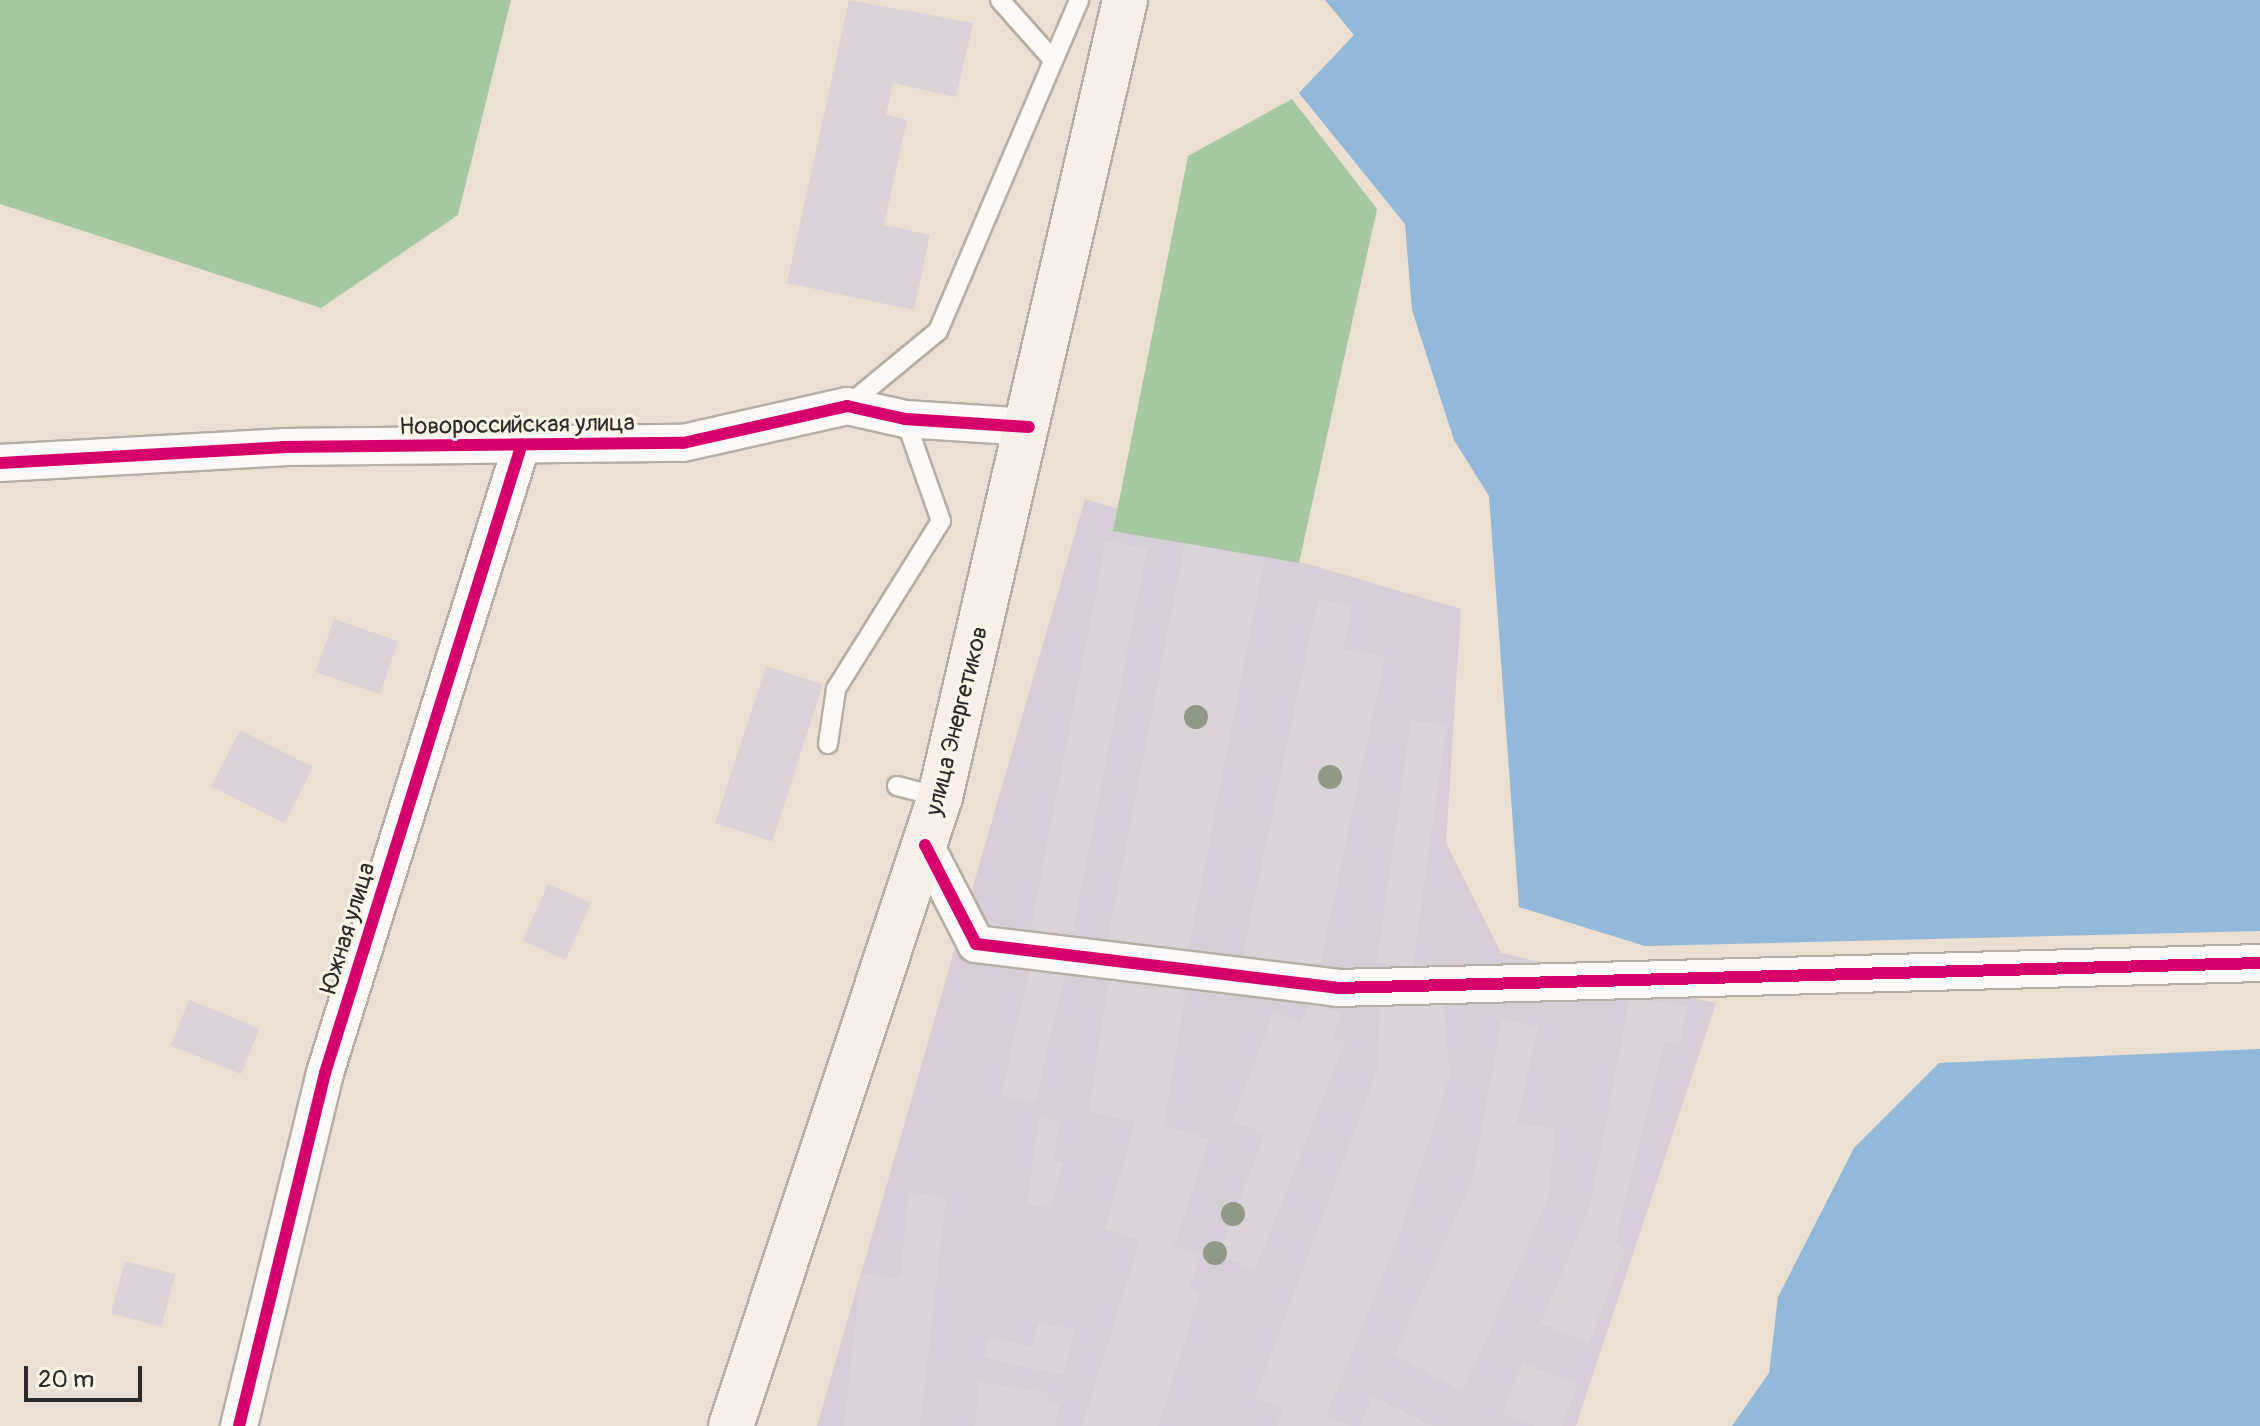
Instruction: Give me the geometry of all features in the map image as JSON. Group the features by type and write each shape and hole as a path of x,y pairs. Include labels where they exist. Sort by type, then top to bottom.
{"main road":[{"name":"улица Энергетиков","path":"731,1426 940,797 1029,427 1125,0"}],"street":[{"name":"Новороссийская улица","path":"0,463 283,447 520,450 683,443 847,406 905,419 1029,427"},
{"name":"Южная улица","path":"239,1426 325,1073 520,450"},
{"path":"925,845 976,944 1337,988 2260,963"}],"lane":[{"path":"1000,0 1053,60"},
{"path":"847,406 938,331 1079,0"},
{"path":"828,744 836,689 941,521 905,419"},
{"path":"897,786 940,797"}],"shaded area":[{"path":"1085,499 1461,609 1446,843 1501,953 1716,1003 1576,1426 817,1426"}],"green space":[{"path":"0,0 511,0 458,215 321,308 0,204"},
{"path":"1292,99 1377,209 1299,563 1113,531 1188,156"}],"water":[{"path":"1325,0 2260,0 2260,931 1645,946 1519,907 1489,496 1454,440 1412,310 1405,224 1299,93 1354,35"},
{"path":"2260,1049 2260,1426 1732,1426 1769,1373 1778,1297 1854,1148 1939,1063"}],"building":[{"path":"849,0 973,23 956,97 893,83 886,115 907,120 884,225 930,235 914,310 787,283"},
{"path":"1106,541 1147,549 1071,942 1030,934"},
{"path":"1185,543 1265,558 1186,961 1107,945"},
{"path":"1318,599 1352,606 1343,649 1385,657 1318,974 1242,958"},
{"path":"334,619 398,641 380,694 316,672"},
{"path":"766,666 823,685 772,841 715,823"},
{"path":"1411,720 1447,725 1413,968 1377,963"},
{"path":"240,730 313,767 284,823 211,786"},
{"path":"548,884 591,903 566,960 523,941"},
{"path":"1031,965 1065,973 1035,1102 1001,1095"},
{"path":"1110,972 1186,989 1164,1125 1209,1139 1174,1246 1201,1255 1189,1289 1200,1293 1158,1426 1082,1426 1140,1241 1105,1229 1135,1122 1089,1111"},
{"path":"1630,997 1687,1007 1680,1044 1664,1041 1615,1244 1625,1249 1589,1343 1541,1323 1590,1206"},
{"path":"1380,999 1443,999 1450,1075 1398,1238 1326,1416 1351,1426 1277,1426 1284,1407 1255,1398 1378,1068"},
{"path":"189,1000 259,1028 241,1074 171,1045"},
{"path":"1310,1001 1342,1014 1333,1037 1345,1042 1255,1270 1218,1255 1265,1134 1232,1121 1274,1012 1301,1023"},
{"path":"1502,1020 1538,1026 1517,1123 1555,1129 1548,1199 1463,1391 1394,1355 1472,1181"},
{"path":"1039,1118 1060,1122 1053,1161 1063,1163 1050,1208 1027,1204"},
{"path":"909,1192 946,1197 920,1426 844,1426 861,1274 900,1278"},
{"path":"125,1261 175,1274 161,1327 111,1313"},
{"path":"1038,1322 1074,1330 1064,1375 984,1358 988,1337 1032,1347"},
{"path":"1523,1363 1578,1385 1561,1426 1535,1426 1502,1413"},
{"path":"979,1382 1049,1393 1048,1403 1059,1403 1056,1426 975,1426"},
{"path":"1373,1397 1433,1426 1360,1426"}],"cycle path":[{"path":"0,463 283,447 683,443 847,406 905,419 1029,427"},
{"path":"239,1426 325,1073 520,450"},
{"path":"925,845 976,944 1337,988 2260,963"}]}
